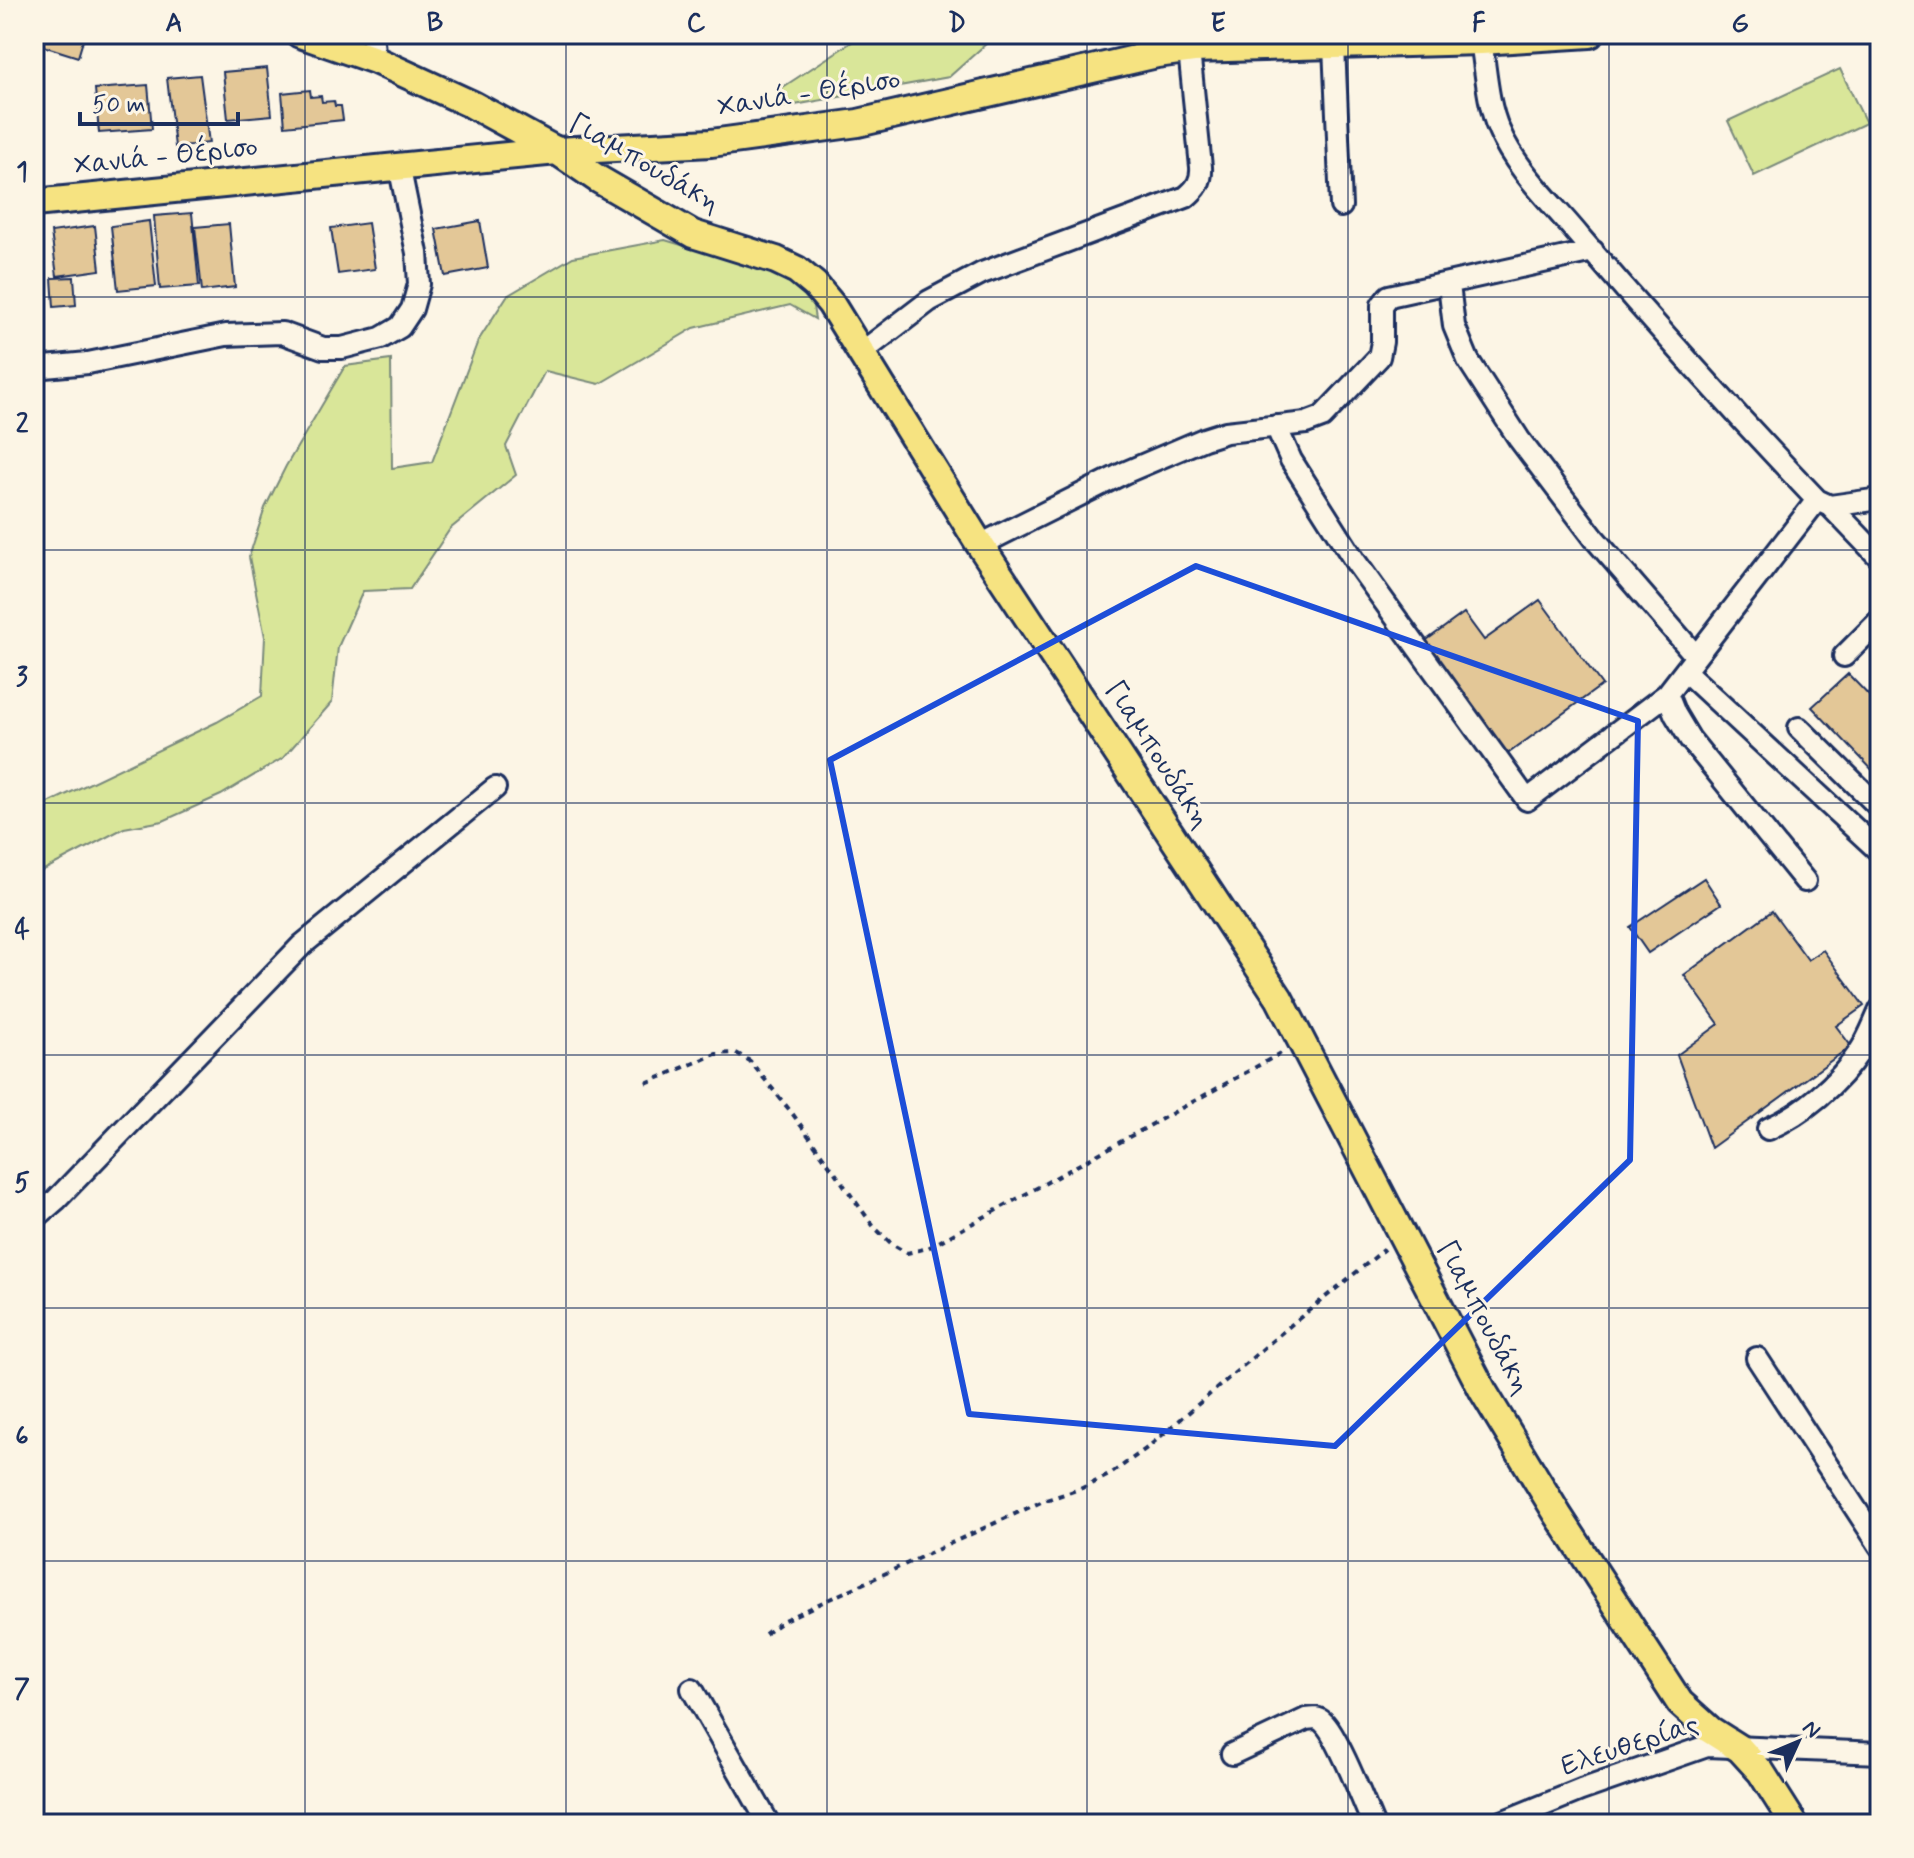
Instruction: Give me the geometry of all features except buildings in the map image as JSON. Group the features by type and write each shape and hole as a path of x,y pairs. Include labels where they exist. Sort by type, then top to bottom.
{"main road":[{"name":"Γιαμπουδάκη","path":"300,34 374,47 557,151 598,179 693,234 776,260 797,270 831,304 980,545 1279,998 1483,1391 1558,1515 1680,1703 1710,1730 1740,1749 1761,1772 1794,1824"},
{"name":"Χανιά - Θέρισο","path":"34,203 399,165 557,151 711,143 858,123 1157,54 1189,50 1481,41 1590,34"}],"street":[{"path":"1481,41 1492,112 1512,154 1737,415 1880,558"},
{"path":"1334,46 1341,206"},
{"path":"861,353 929,301 982,273 1186,197 1193,191 1202,176 1189,50"},
{"path":"34,368 88,363 226,335 282,333 323,348 342,348 381,338 400,327 412,309 419,284 417,253 399,165"},
{"path":"980,545 1124,473 1204,439 1226,432 1306,423 1322,417 1374,365 1381,349 1382,305 1389,296 1593,251"},
{"path":"1449,285 1454,326 1468,360 1519,439 1594,538 1691,663 1880,852"},
{"path":"1276,426 1291,460 1355,561 1527,800 1667,694 1823,503 1880,499"},
{"path":"1844,656 1880,620"},
{"path":"1667,694 1690,739 1805,881"},
{"path":"1799,728 1880,808"},
{"path":"34,1219 56,1200 302,945 495,788"},
{"path":"1768,1129 1799,1114 1844,1071 1862,1049 1880,1010"},
{"path":"1757,1358 1880,1546"},
{"path":"692,1689 769,1824"},
{"path":"1232,1754 1316,1717 1324,1722 1335,1739 1373,1824"},
{"name":"Ελευθερίας","path":"1497,1824 1707,1746 1880,1753"}],"path":[{"path":"646,1083 716,1054 736,1053 750,1061 792,1113 874,1227 907,1253 928,1248 1301,1042"},
{"path":"765,1634 784,1620 1043,1501 1109,1475 1147,1448 1286,1329 1403,1235"}],"highlighted area":[{"path":"1196,566 1638,721 1630,1160 1335,1446 969,1414 830,760"}],"green space":[{"path":"864,34 997,34 949,77 778,108 777,91"},
{"path":"1840,69 1866,123 1754,176 1728,121"},
{"path":"665,240 765,270 811,294 815,319 790,305 694,328 599,384 545,371 506,446 516,475 450,529 410,589 363,591 338,647 332,702 283,758 221,795 163,821 124,828 34,875 34,810 217,722 262,696 265,637 249,557 265,508 286,466 345,366 391,360 392,468 432,462 478,341 507,296 573,257"}]}
